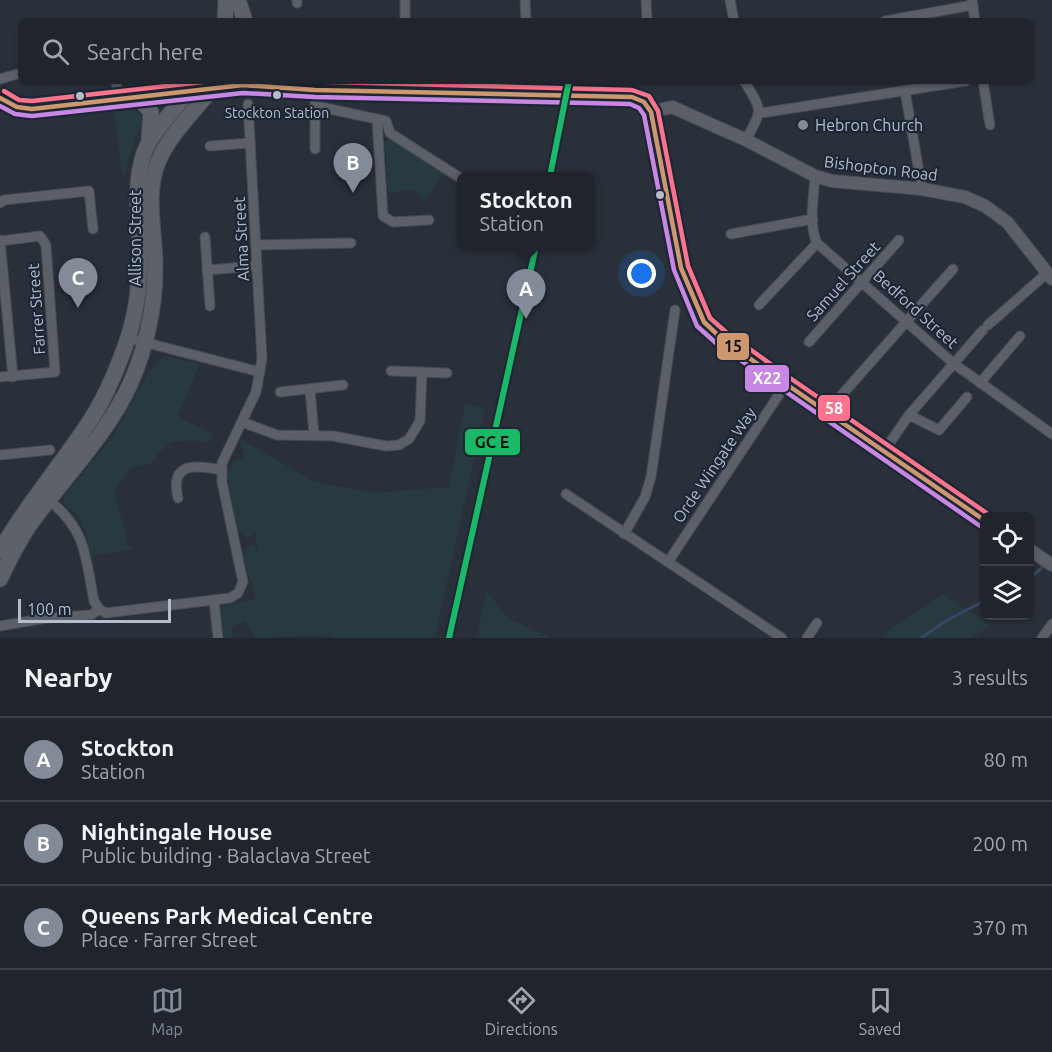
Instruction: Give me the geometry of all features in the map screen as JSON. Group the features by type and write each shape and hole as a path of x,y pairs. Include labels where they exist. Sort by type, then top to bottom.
{"main road":[{"path":"225,18 226,0"},
{"path":"237,18 238,0"},
{"path":"238,0 244,18"},
{"name":"Allison Street","path":"2,558 101,433 131,382 145,342 155,272 151,196 154,175 169,144 214,84"},
{"name":"Allison Street","path":"0,579 2,558 21,516 87,426 112,380 128,338 140,272 138,185 141,164 149,143 194,85"},
{"path":"136,95 151,112 149,143"}],"street":[{"path":"405,0 405,18"},
{"path":"525,0 526,18"},
{"path":"646,0 647,18"},
{"path":"730,0 733,18"},
{"path":"899,18 972,2 975,18"},
{"path":"0,79 18,74"},
{"path":"116,84 118,97"},
{"path":"0,98 17,107 32,109 194,85 267,84 315,90 632,97 644,102 651,112 681,268 704,322 721,338 786,384 980,517"},
{"path":"746,84 759,105 760,113 746,140"},
{"path":"760,113 948,84"},
{"path":"983,84 990,125"},
{"path":"315,90 315,149"},
{"path":"905,91 922,189"},
{"name":"Alma Street","path":"222,470 222,463 256,392 260,372 248,104"},
{"path":"316,106 386,121 390,133 457,177"},
{"name":"Bishopton Road","path":"651,112 672,108 746,140 815,176 848,183 922,189 965,197 986,206 1006,222 1049,277"},
{"path":"377,118 382,212 388,221 429,220"},
{"path":"210,146 250,143"},
{"path":"759,305 817,243 813,235 815,176"},
{"path":"0,203 4,200 88,191 93,229"},
{"path":"731,234 813,219"},
{"name":"Farrer Street","path":"0,241 40,236 46,245 55,372 13,377"},
{"path":"205,237 210,306"},
{"name":"Samuel Street","path":"808,342 899,240"},
{"path":"0,241 13,377 0,377"},
{"path":"256,245 351,243"},
{"name":"Bedford Street","path":"817,243 953,363 1052,434"},
{"path":"207,270 257,266"},
{"path":"839,398 953,268"},
{"path":"884,451 909,415 986,327 1049,277"},
{"path":"624,534 645,497 651,477 675,310"},
{"path":"980,383 1020,336"},
{"path":"128,338 260,372"},
{"path":"390,371 447,373"},
{"path":"242,422 277,435 314,434 386,446 399,445 409,439 420,421 422,372"},
{"name":"Orde Wingate Way","path":"668,562 786,384"},
{"path":"280,392 310,390 320,385 343,385"},
{"path":"310,390 314,434"},
{"path":"909,415 939,430 966,397"},
{"path":"0,455 50,450"},
{"path":"49,500 68,516 81,537 94,601 99,609 106,613 230,598 238,593 243,582 222,482 222,470 199,465 186,468 178,474 175,485 178,498"},
{"path":"566,494 782,638"},
{"path":"1034,553 1052,565"},
{"path":"214,600 218,638"},
{"path":"0,626 46,618 91,615 99,609"},
{"path":"807,638 817,623"}],"shaded area":[{"path":"134,110 141,116 141,124 123,177 114,111"},
{"path":"391,139 444,172 426,199 413,190 388,193 385,142"},
{"path":"165,356 200,364 177,417 213,433 210,442 172,441 152,463 130,468 114,491 128,544 133,549 90,556 86,532 77,515 63,503 65,495 113,436 149,372"},
{"path":"465,404 485,408 435,638 332,638 328,635 256,638 245,620 232,627 232,638 222,638 221,611 224,607 256,599 242,553 251,544 258,550 255,533 249,538 237,530 228,476 233,461 244,457 240,439 315,482 374,493 449,487"},
{"path":"487,592 508,618 552,638 476,638"},
{"path":"943,594 991,626 970,638 882,638 887,631"}],"waterway":[{"path":"1034,575 1045,565"},
{"path":"921,638 944,622 980,603"}],"transit line":[{"name":"58","path":"4,91 19,100 32,101 185,84"},
{"name":"58","path":"407,84 632,90 649,96 658,111 688,266 710,318 790,378 985,512"},
{"path":"551,172 568,84"},
{"name":"15","path":"0,98 17,107 32,109 243,85 315,90 632,97 644,102 651,112 681,268 704,322 721,338 786,384 980,517"},
{"name":"X22","path":"0,106 15,114 32,116 243,93 315,97 630,104 639,108 644,115 674,270 697,326 717,344 980,526"},
{"path":"449,638 535,250"}],"place":[{"name":"Stockton Station","path":"277,95"},
{"name":"Hebron Church","path":"803,125"},
{"name":"Nightingale House","path":"353,193"},
{"name":"Queens Park Medical Centre","path":"78,308"},
{"name":"Stockton","path":"526,319"}]}
